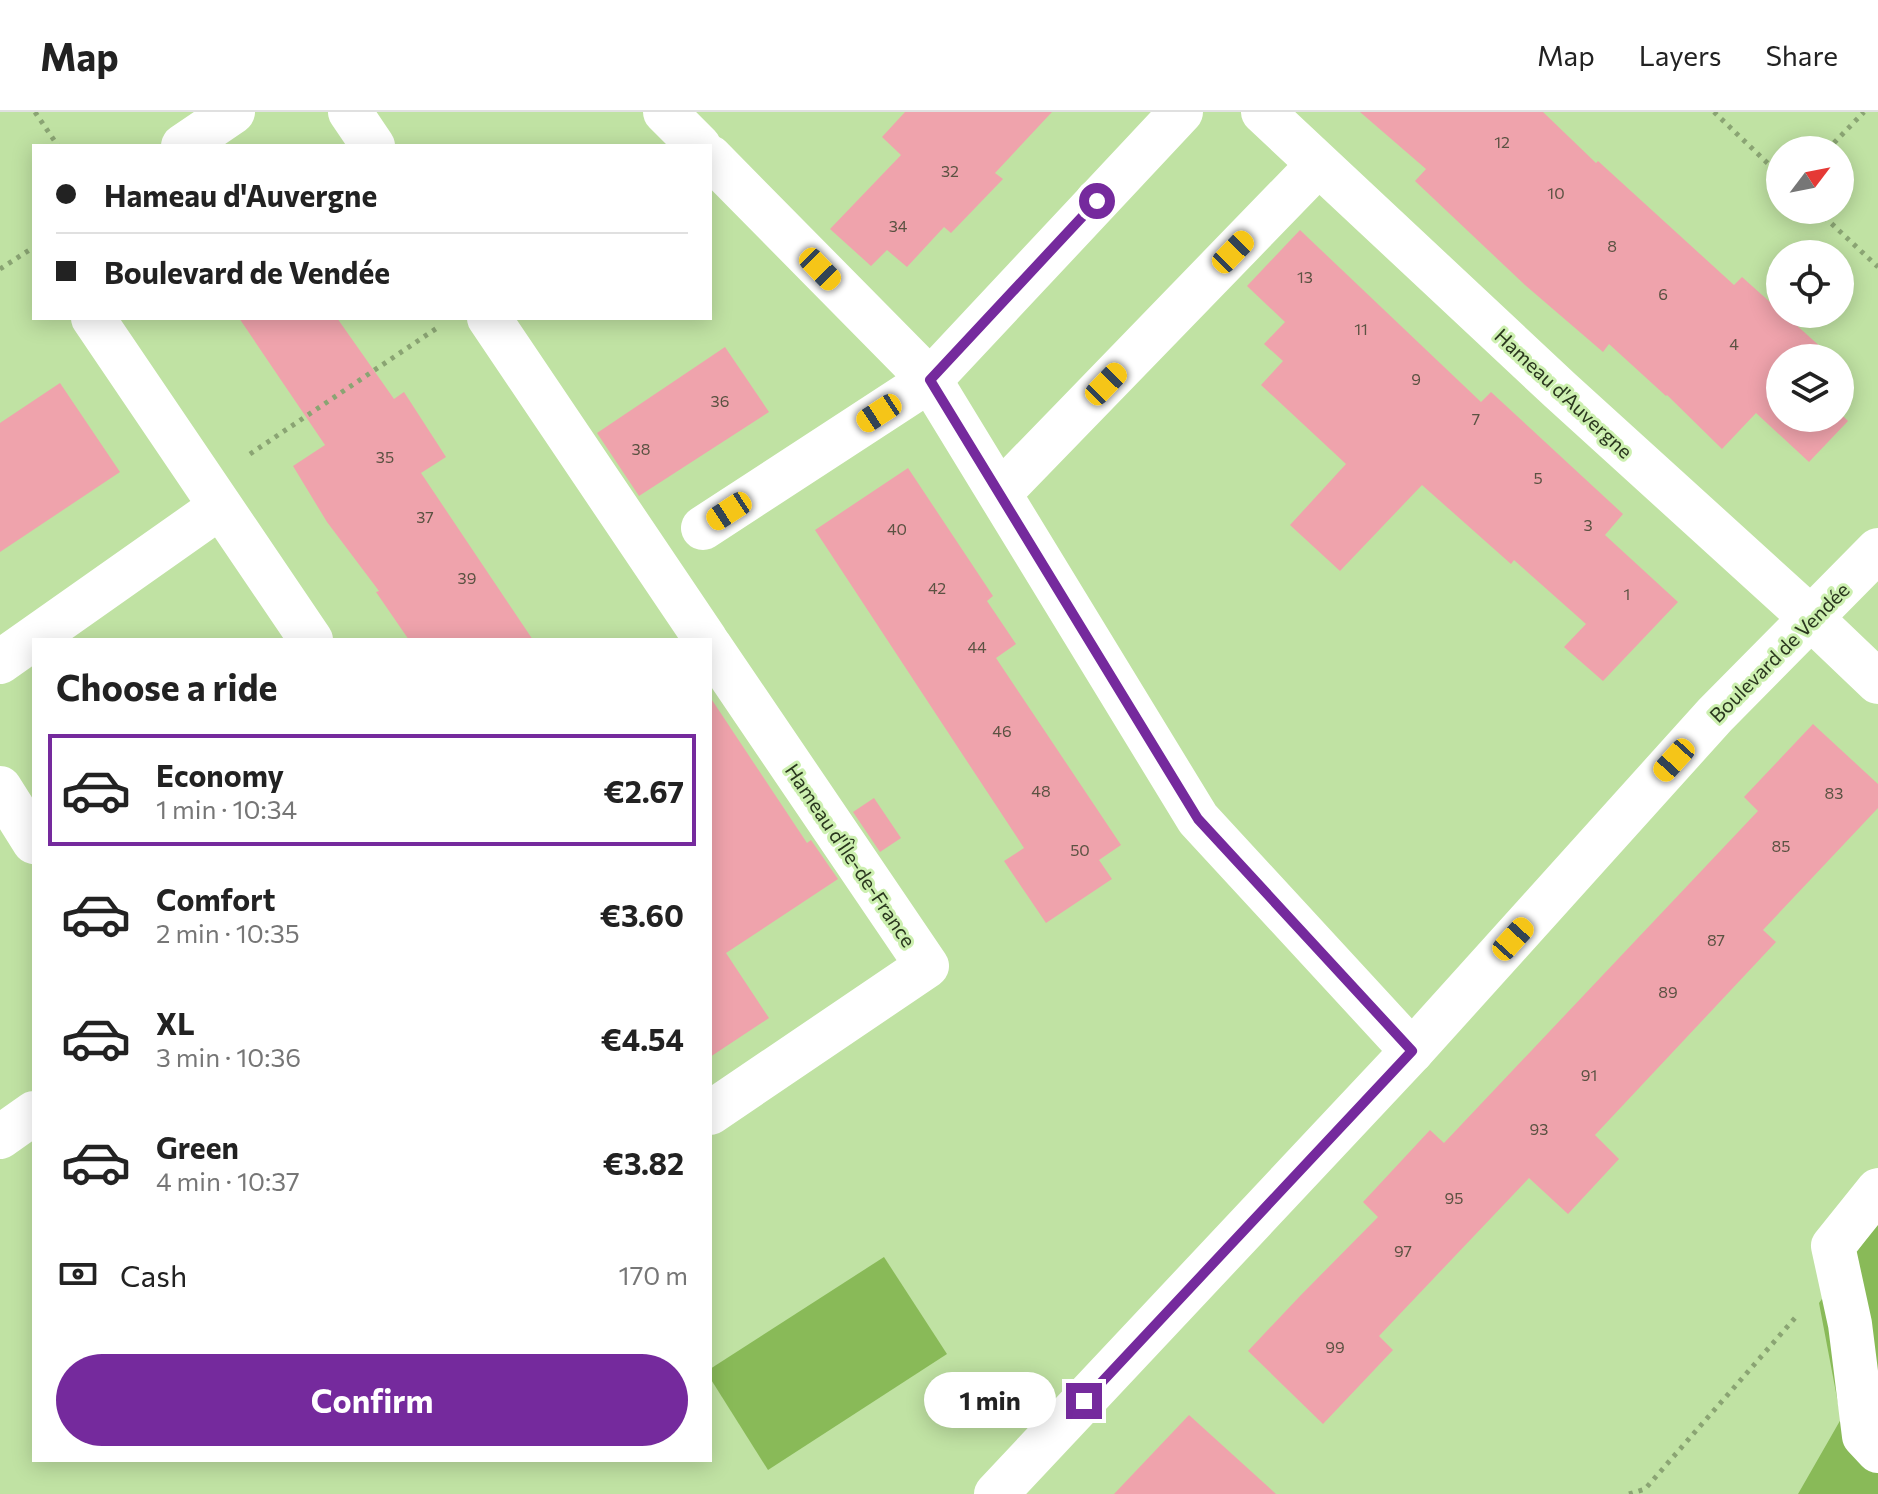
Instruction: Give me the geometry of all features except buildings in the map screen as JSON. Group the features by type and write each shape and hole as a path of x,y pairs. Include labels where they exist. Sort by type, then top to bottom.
{"street":[{"path":"186,144 233,112"},
{"path":"350,112 372,144"},
{"path":"665,112 697,144"},
{"path":"703,528 930,380 1181,112"},
{"name":"Hameau d'Auvergne","path":"1263,112 1878,682"},
{"path":"712,159 930,380 1198,819 1412,1051"},
{"path":"1000,493 1318,165"},
{"path":"94,320 310,638"},
{"path":"490,320 705,638"},
{"path":"0,662 213,496"},
{"name":"Boulevard de Vendée","path":"996,1494 1412,1051 1715,715 1878,550"},
{"name":"Hameau d'Île-de-France","path":"712,649 927,966 712,1112"},
{"path":"0,788 32,839"},
{"path":"0,1137 32,1114"},
{"path":"1878,1190 1833,1246 1850,1324 1864,1436 1878,1451"}],"path":[{"path":"35,112 57,144"},
{"path":"1714,112 1766,162"},
{"path":"1841,136 1864,112"},
{"path":"1832,224 1878,267"},
{"path":"0,269 32,248"},
{"path":"213,496 438,327"},
{"path":"1629,1494 1645,1489 1838,1270"}],"green space":[{"path":"1878,1223 1878,1494 1798,1494 1841,1419 1819,1303"},
{"path":"884,1257 947,1354 768,1470 712,1381 712,1368"}],"route":[{"path":"1084,1401 1412,1051 1198,819 930,380 1097,201"}]}
